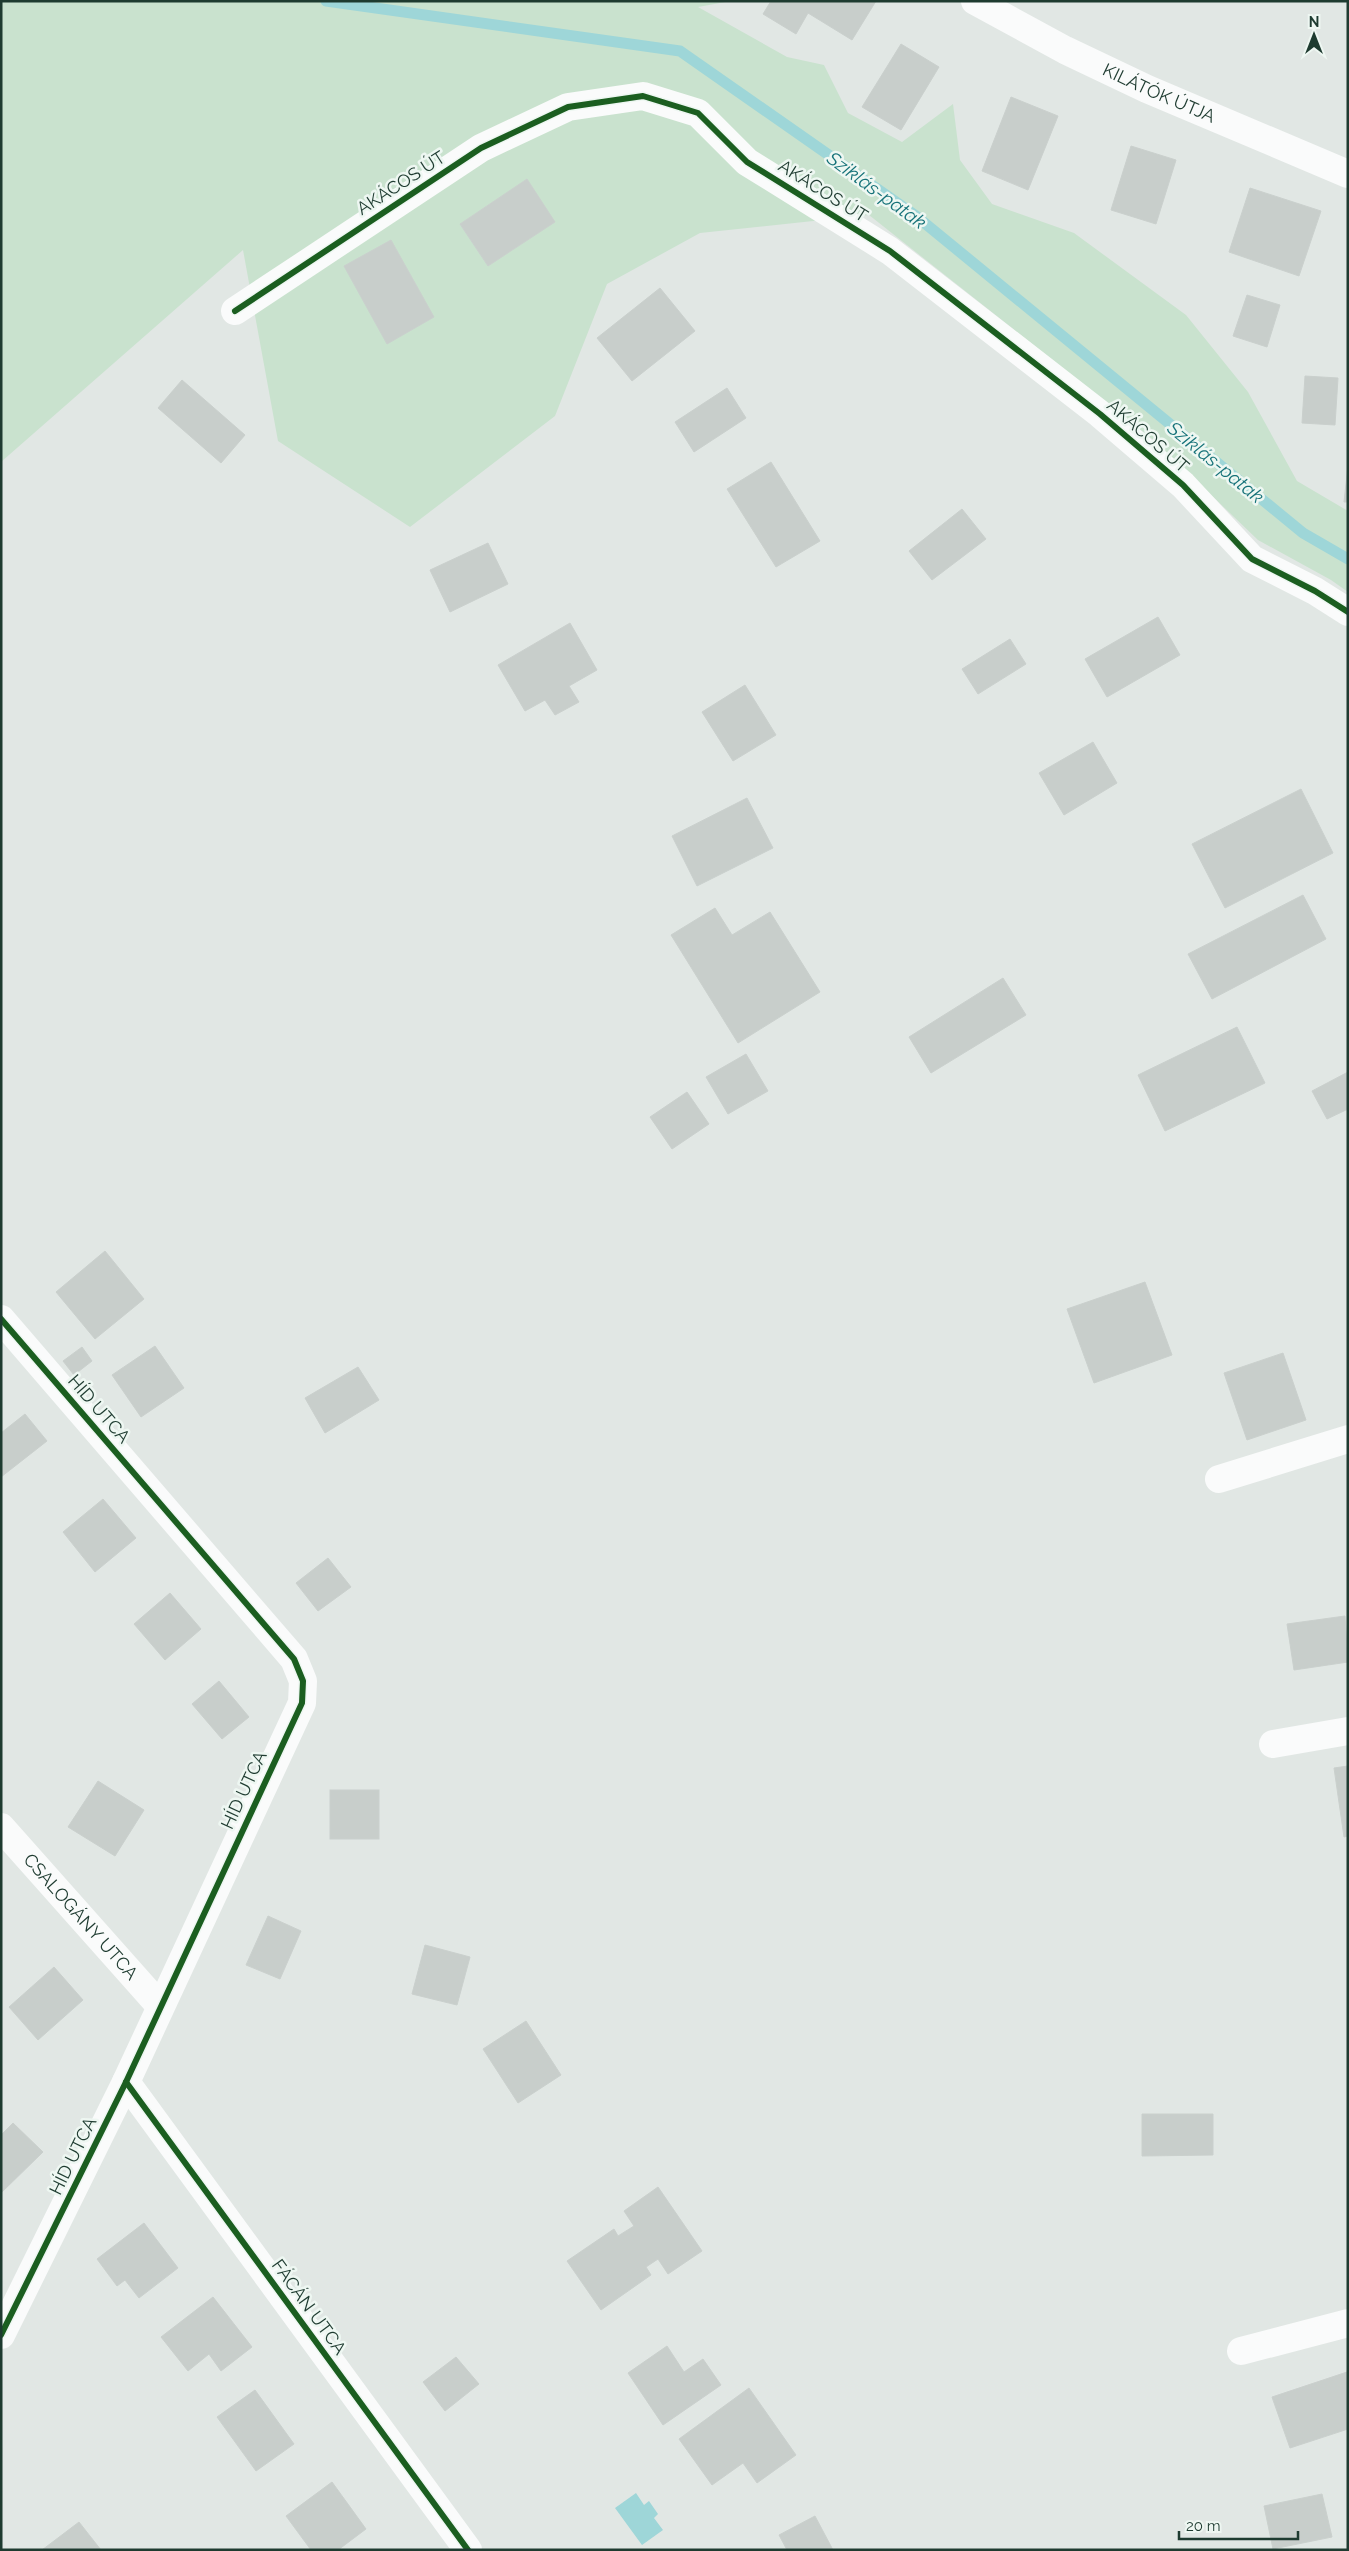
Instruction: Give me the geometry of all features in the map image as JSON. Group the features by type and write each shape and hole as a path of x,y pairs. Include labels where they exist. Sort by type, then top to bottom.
{"street":[{"name":"KILÁTÓK ÚTJA","path":"975,1 1065,50 1147,89 1348,174"},
{"name":"AKÁCOS ÚT","path":"235,311 481,148 568,107 643,96 698,113 747,162 890,251 1115,427 1183,485 1252,559 1315,591 1348,612"},
{"name":"HÍD UTCA","path":"1,1319 294,1659 303,1681 302,1703 126,2082 1,2335"},
{"path":"1219,1479 1348,1439"},
{"path":"1273,1744 1348,1731"},
{"name":"CSALOGÁNY UTCA","path":"1,1827 160,2006"},
{"name":"FÁCÁN UTCA","path":"126,2082 468,2550"},
{"path":"1242,2351 1348,2323"}],"green space":[{"path":"1,1 731,1 698,7 787,57 824,65 848,113 902,142 953,104 960,160 992,204 1074,233 1186,315 1248,392 1297,481 1348,511 1348,592 1331,580 1258,540 1156,442 869,215 700,233 607,284 555,416 410,527 278,441 243,250 1,462"}],"water":[{"path":"636,2493 644,2505 649,2501 658,2514 654,2518 663,2530 642,2545 615,2508"}],"building":[{"path":"771,1 876,1 852,40 808,13 796,34 763,14"},
{"path":"901,44 939,67 901,130 862,107"},
{"path":"1011,97 1058,116 1028,190 982,171"},
{"path":"1131,146 1176,160 1156,224 1111,210"},
{"path":"527,179 555,222 488,266 460,224"},
{"path":"1250,188 1321,211 1299,276 1229,252"},
{"path":"391,240 434,317 387,344 344,266"},
{"path":"660,288 695,331 632,381 597,338"},
{"path":"1247,295 1280,305 1267,347 1233,336"},
{"path":"1305,376 1338,378 1335,425 1302,423"},
{"path":"182,380 245,435 221,463 158,408"},
{"path":"727,388 746,418 694,452 675,422"},
{"path":"771,462 820,541 776,567 727,489"},
{"path":"1348,466 1348,502 1344,502"},
{"path":"962,509 986,539 932,580 909,551"},
{"path":"488,543 508,584 450,612 430,570"},
{"path":"1158,617 1180,655 1107,697 1085,659"},
{"path":"570,623 597,670 569,686 579,702 555,715 545,700 525,711 498,665"},
{"path":"1010,639 1026,664 978,694 962,669"},
{"path":"745,685 776,735 733,761 702,712"},
{"path":"1093,742 1117,783 1064,815 1039,773"},
{"path":"1301,789 1333,853 1225,908 1192,844"},
{"path":"747,798 773,848 697,886 672,836"},
{"path":"1303,895 1326,939 1212,999 1188,954"},
{"path":"715,908 732,935 770,912 820,992 738,1043 671,935"},
{"path":"1003,978 1026,1015 931,1073 909,1037"},
{"path":"1237,1027 1265,1083 1165,1131 1138,1075"},
{"path":"746,1054 768,1091 728,1114 706,1077"},
{"path":"1348,1072 1348,1109 1327,1119 1312,1091"},
{"path":"687,1092 709,1124 672,1149 650,1117"},
{"path":"105,1251 144,1299 95,1339 56,1292"},
{"path":"1145,1282 1172,1355 1094,1383 1067,1309"},
{"path":"155,1346 184,1388 141,1417 112,1375"},
{"path":"82,1347 92,1361 74,1375 63,1361"},
{"path":"1283,1353 1306,1420 1247,1440 1224,1373"},
{"path":"358,1367 379,1400 325,1433 305,1398"},
{"path":"25,1414 47,1441 1,1477 1,1433"},
{"path":"103,1499 136,1538 95,1572 63,1532"},
{"path":"328,1558 351,1587 318,1611 296,1583"},
{"path":"170,1593 201,1629 165,1660 134,1624"},
{"path":"1345,1616 1348,1662 1294,1670 1287,1624"},
{"path":"219,1681 249,1717 222,1739 192,1704"},
{"path":"1348,1766 1348,1836 1344,1837 1334,1768"},
{"path":"98,1781 144,1810 115,1856 68,1827"},
{"path":"330,1790 379,1790 379,1839 330,1839"},
{"path":"268,1916 301,1931 280,1979 246,1965"},
{"path":"425,1945 470,1957 457,2005 412,1994"},
{"path":"54,1967 83,2000 38,2040 9,2007"},
{"path":"526,2021 561,2075 518,2103 483,2049"},
{"path":"1142,2114 1213,2114 1213,2155 1142,2156"},
{"path":"13,2123 43,2152 2,2192 1,2135"},
{"path":"658,2187 702,2251 668,2274 658,2259 646,2267 651,2275 601,2310 567,2261 614,2229 618,2236 634,2226 624,2211"},
{"path":"144,2223 178,2268 139,2298 125,2280 117,2286 97,2259"},
{"path":"213,2297 252,2347 221,2371 209,2354 188,2371 161,2337"},
{"path":"667,2346 684,2372 703,2359 721,2385 663,2425 628,2373"},
{"path":"456,2357 479,2384 445,2411 423,2382"},
{"path":"1347,2372 1348,2429 1290,2448 1272,2397"},
{"path":"749,2388 796,2455 757,2483 743,2463 712,2485 679,2439"},
{"path":"255,2390 294,2444 256,2471 217,2417"},
{"path":"332,2482 366,2529 338,2550 311,2550 286,2516"},
{"path":"1322,2494 1332,2537 1273,2549 1264,2506"},
{"path":"815,2516 833,2550 787,2550 779,2535"},
{"path":"79,2522 101,2550 42,2550"}],"waterway":[{"name":"Sziklás-patak","path":"326,1 680,51 916,216 1303,533 1348,559"}],"cycle path":[{"path":"235,311 481,148 568,107 643,96 698,113 747,162 890,251 1100,414 1183,485 1252,559 1315,591 1348,612"},
{"path":"1,1319 294,1659 303,1681 302,1703 126,2082 1,2335"},
{"path":"126,2082 468,2550"}]}
